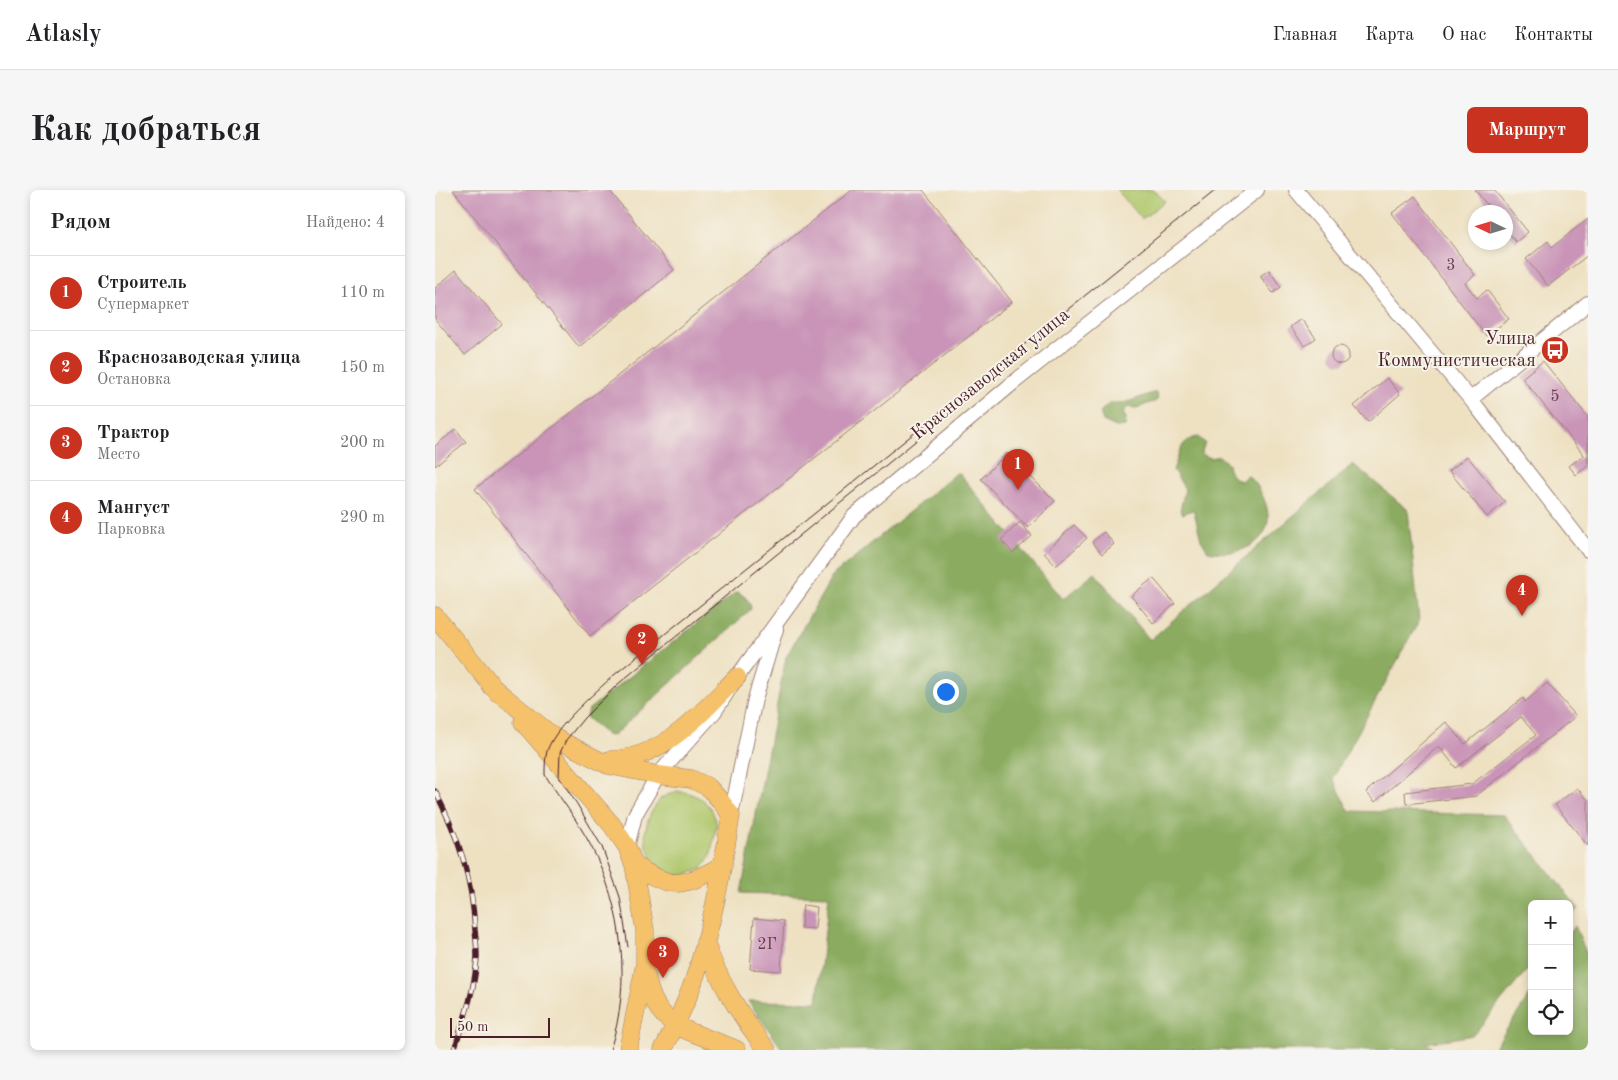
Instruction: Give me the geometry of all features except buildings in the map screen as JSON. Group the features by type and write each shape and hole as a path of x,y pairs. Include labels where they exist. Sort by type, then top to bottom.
{"main road":[{"path":"435,616 491,686 586,793 627,847 634,865 645,930 645,964 651,998 666,1018 675,1025 737,1050"},
{"path":"597,760 622,760 655,748 687,727 737,677"},
{"path":"491,686 555,738 608,765 658,775 691,779 708,787 731,815 723,864 693,984 663,1050"},
{"path":"634,865 653,877 677,883 703,875 723,864"},
{"path":"705,942 726,991 767,1050"},
{"path":"628,1050 645,964"}],"street":[{"name":"Краснозаводская улица","path":"658,775 715,711 737,677 854,516 1013,384 1257,190"},
{"path":"1296,190 1471,399 1588,550"},
{"path":"1471,399 1588,303"},
{"path":"731,815 755,699 779,619"},
{"path":"627,847 635,814 658,775"}],"green space":[{"path":"1117,190 1154,190 1165,201 1142,219"},
{"path":"1156,392 1158,398 1156,401 1137,408 1127,407 1123,413 1126,418 1125,426 1116,427 1103,421 1100,412 1110,403 1124,403"},
{"path":"1199,437 1205,443 1202,451 1203,455 1211,458 1219,456 1228,464 1231,475 1238,480 1241,481 1247,475 1263,497 1268,511 1267,523 1263,534 1256,542 1246,548 1234,552 1208,551 1201,540 1194,511 1183,514 1180,511 1185,489 1173,470 1184,444 1192,438"},
{"path":"1353,464 1408,510 1419,621 1333,778 1349,811 1504,815 1572,900 1528,900 1528,969 1473,1035 1426,1043 1437,1050 783,1050 748,1001 817,1002 829,896 741,893 786,657 833,575 958,472 1063,599 1095,573 1150,640"},
{"path":"736,592 746,598 751,609 616,733 611,736 607,735 586,717 588,710"},
{"path":"677,791 689,793 702,799 712,810 717,824 710,857 702,869 681,876 667,874 655,866 646,845 645,833 652,811 661,798"},
{"path":"1573,902 1578,908 1573,914"},
{"path":"1575,926 1588,957 1588,1050 1493,1050 1528,998 1528,1035 1573,1035 1573,929"}],"tram line":[{"path":"610,1050 617,1025 621,999 621,946 617,920 611,895 591,846 545,775 547,751 558,731 576,710 614,675 1216,190"},
{"path":"628,947 620,897 602,847 559,777 560,753 566,740 584,718 618,684 940,421"}],"railway":[{"path":"435,791 451,825 463,858 471,893 477,947 476,969 471,993 454,1050"}],"place":[{"name":"Улица Коммунистическая","path":"1555,350"},
{"name":"Строитель","path":"1018,490"},
{"name":"Мангуст","path":"1522,616"},
{"name":"Краснозаводская улица","path":"642,665"},
{"name":"Трактор","path":"663,978"}]}
